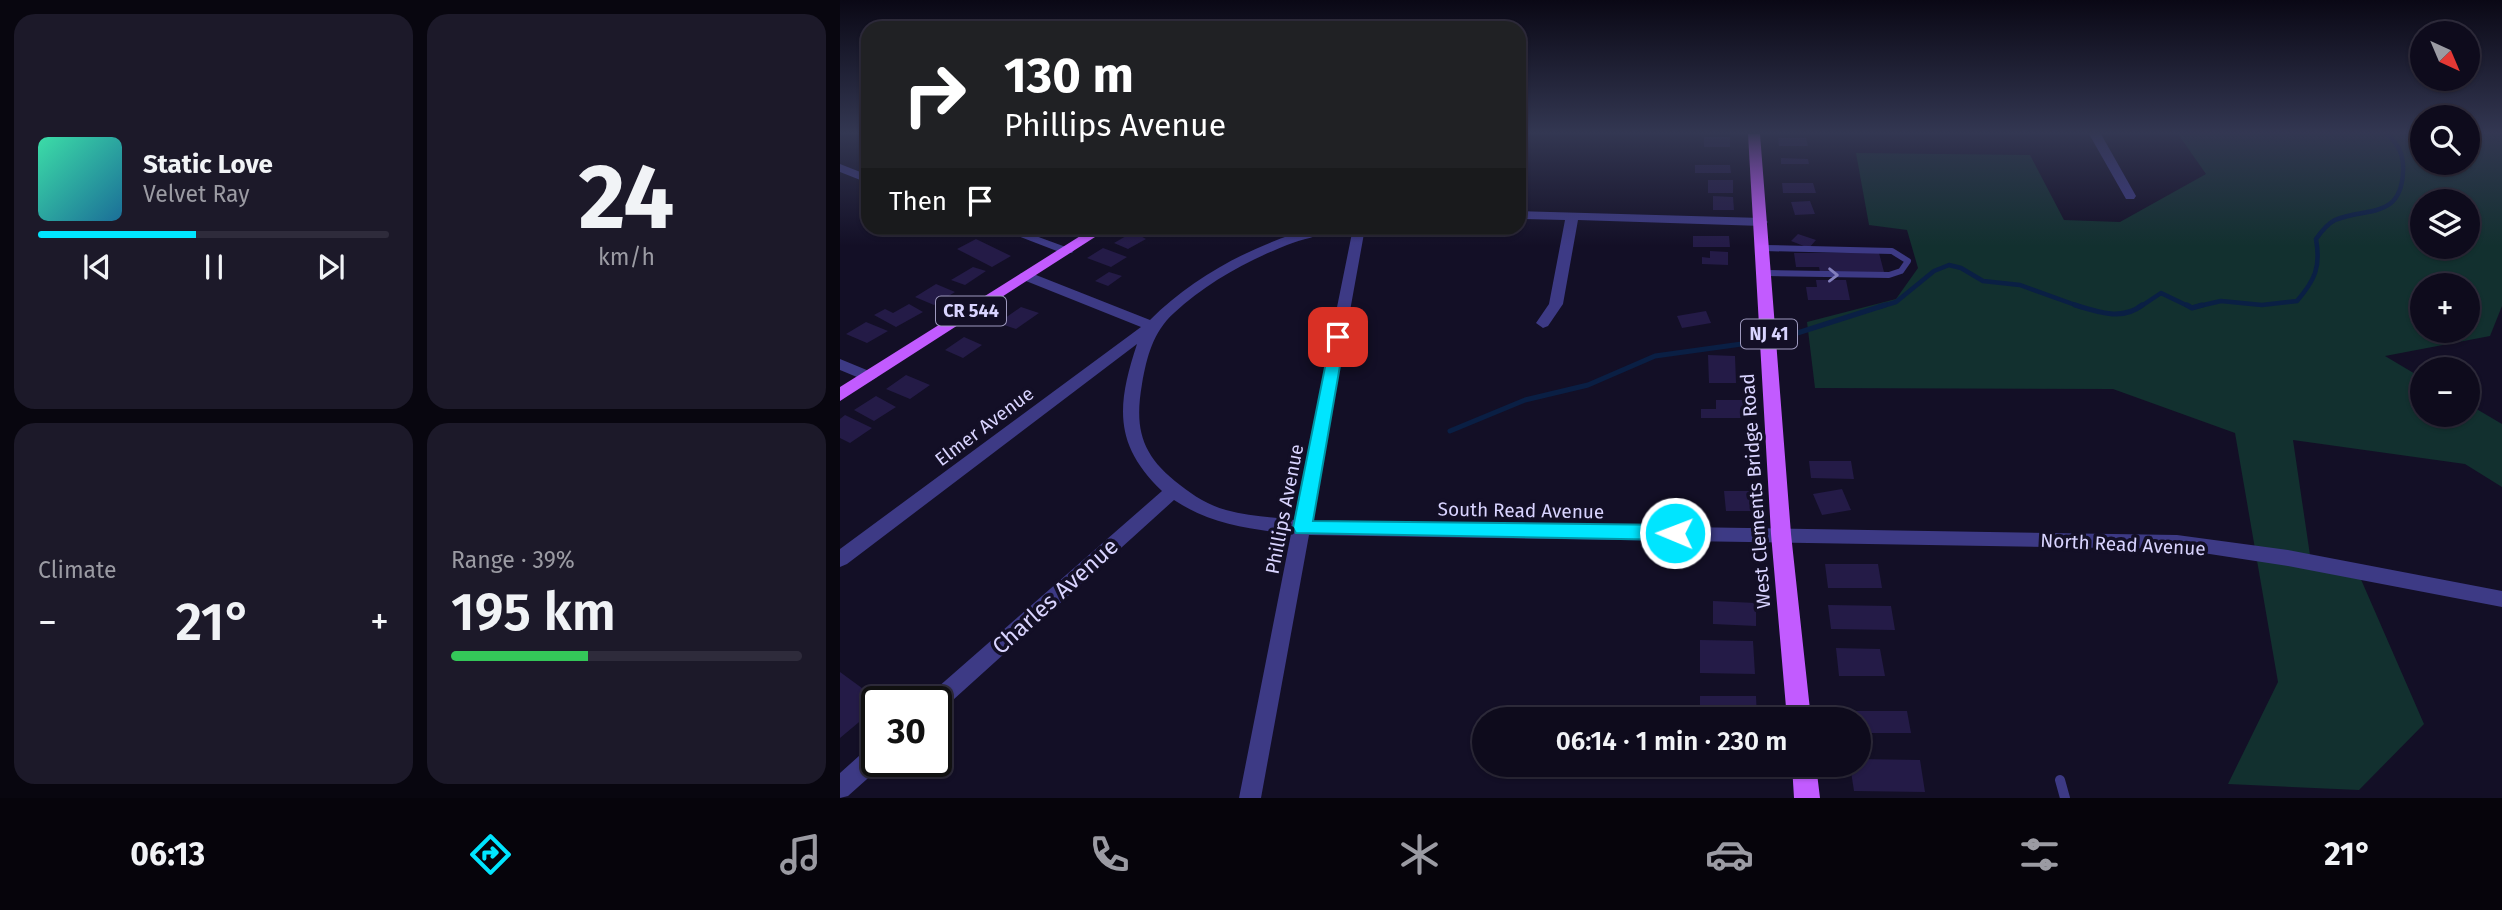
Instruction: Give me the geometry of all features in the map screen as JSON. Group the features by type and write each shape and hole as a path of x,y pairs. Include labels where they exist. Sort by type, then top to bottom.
{"main road":[{"name":"West Clements Bridge Road","path":"1757,171 1781,534 1799,707"},
{"name":"CR 544","path":"840,395 1091,235"},
{"path":"1805,777 1807,798"}],"street":[{"path":"2116,171 2130,196"},
{"path":"1526,215 1762,222"},
{"path":"1543,323 1556,304 1572,217"},
{"path":"1023,235 1067,250"},
{"name":"Elmer Avenue","path":"840,559 1152,326 1195,290 1235,264 1308,235"},
{"name":"Phillips Avenue","path":"1250,798 1358,235"},
{"path":"1026,276 1152,326"},
{"name":"South Read Avenue","path":"1152,326 1134,384 1131,429 1140,454 1157,475 1203,509 1245,521 1302,528 1781,534"},
{"path":"840,364 869,377"},
{"name":"Charles Avenue","path":"952,688 1174,489"},
{"name":"North Read Avenue","path":"1781,534 2177,542 2288,558 2502,599"},
{"path":"840,788 861,769"}],"lane":[{"path":"1764,248 1892,251 1908,261 1901,271 1889,275 1765,273"},
{"path":"2060,780 2065,798"}],"green space":[{"path":"1859,171 2038,171 2064,220 2120,222 2206,174 2204,171 2410,171 2410,175 2480,175 2480,171 2502,171 2502,306 2490,336 2480,338 2480,273 2410,273 2410,343 2453,343 2385,356 2410,371 2410,427 2480,427 2480,411 2502,424 2502,487 2465,464 2293,440 2311,562 2356,568 2424,724 2359,790 2228,784 2278,682 2235,433 2113,389 1815,388 1807,322 1896,299 1918,268 1907,230 1869,225"}],"building":[{"path":"1731,171 1731,173 1695,173"},
{"path":"1708,180 1733,180 1733,193 1708,193"},
{"path":"1782,183 1813,183 1816,193 1783,193"},
{"path":"1713,196 1733,197 1734,210 1713,210"},
{"path":"1810,201 1815,214 1795,215 1791,202"},
{"path":"1798,234 1816,240 1809,248 1791,241"},
{"path":"1128,235 1139,235 1146,239 1128,249 1114,243"},
{"path":"1693,236 1729,236 1730,247 1693,247"},
{"path":"976,239 1011,256 992,267 957,249"},
{"path":"1103,248 1127,257 1111,267 1087,258"},
{"path":"1710,251 1728,252 1728,265 1702,264 1702,257 1710,258"},
{"path":"1794,253 1879,253 1884,272 1820,272 1819,267 1796,267"},
{"path":"973,267 986,271 965,285 951,280"},
{"path":"1109,272 1122,276 1108,286 1095,281"},
{"path":"1816,280 1846,280 1850,300 1808,300 1806,287 1817,287"},
{"path":"936,284 955,292 934,305 915,297"},
{"path":"909,304 923,312 896,327 874,315 885,309 893,313"},
{"path":"1021,307 1039,313 1016,329 998,323"},
{"path":"1706,311 1711,323 1682,328 1677,316"},
{"path":"866,322 888,331 867,343 846,334"},
{"path":"964,337 982,345 963,358 945,350"},
{"path":"1708,355 1735,356 1736,383 1709,383"},
{"path":"906,375 930,385 910,399 886,389"},
{"path":"876,396 896,407 874,421 854,410"},
{"path":"1716,400 1746,400 1747,418 1701,418 1701,409 1716,409"},
{"path":"845,415 872,428 850,443 840,438 840,419"},
{"path":"1809,461 1851,461 1854,479 1811,478"},
{"path":"1842,489 1851,510 1822,515 1813,494"},
{"path":"1724,491 1753,491 1755,511 1726,511"},
{"path":"1825,564 1878,564 1882,588 1828,588"},
{"path":"1713,601 1756,603 1756,626 1713,624"},
{"path":"1828,605 1891,606 1895,630 1831,629"},
{"path":"1700,640 1753,641 1755,674 1700,673"},
{"path":"1836,648 1880,649 1885,676 1839,676"},
{"path":"840,672 861,687 861,720 840,738"},
{"path":"1700,696 1756,696 1756,707 1700,707"},
{"path":"1871,711 1907,711 1911,733 1871,733"},
{"path":"1871,759 1920,760 1925,792 1854,791 1852,777 1871,777"}],"waterway":[{"path":"2196,307 2221,301 2262,305 2297,301 2315,273 2318,258 2316,239 2324,228 2346,216 2389,205 2401,187 2403,171"},
{"path":"1879,307 1896,302 1934,271 1949,265 1961,268 1983,281 2020,285 2077,305"},
{"path":"2140,307 2161,293 2190,307"},
{"path":"1788,336 1885,305"},
{"path":"2077,305 2118,314 2127,313 2142,305"},
{"path":"2077,305 2081,307"},
{"path":"2187,305 2196,307"},
{"path":"2196,307 2202,305"},
{"path":"1450,431 1525,400 1588,385 1655,356 1749,343"}],"route":[{"path":"1338,337 1302,528 1675,533"}]}
